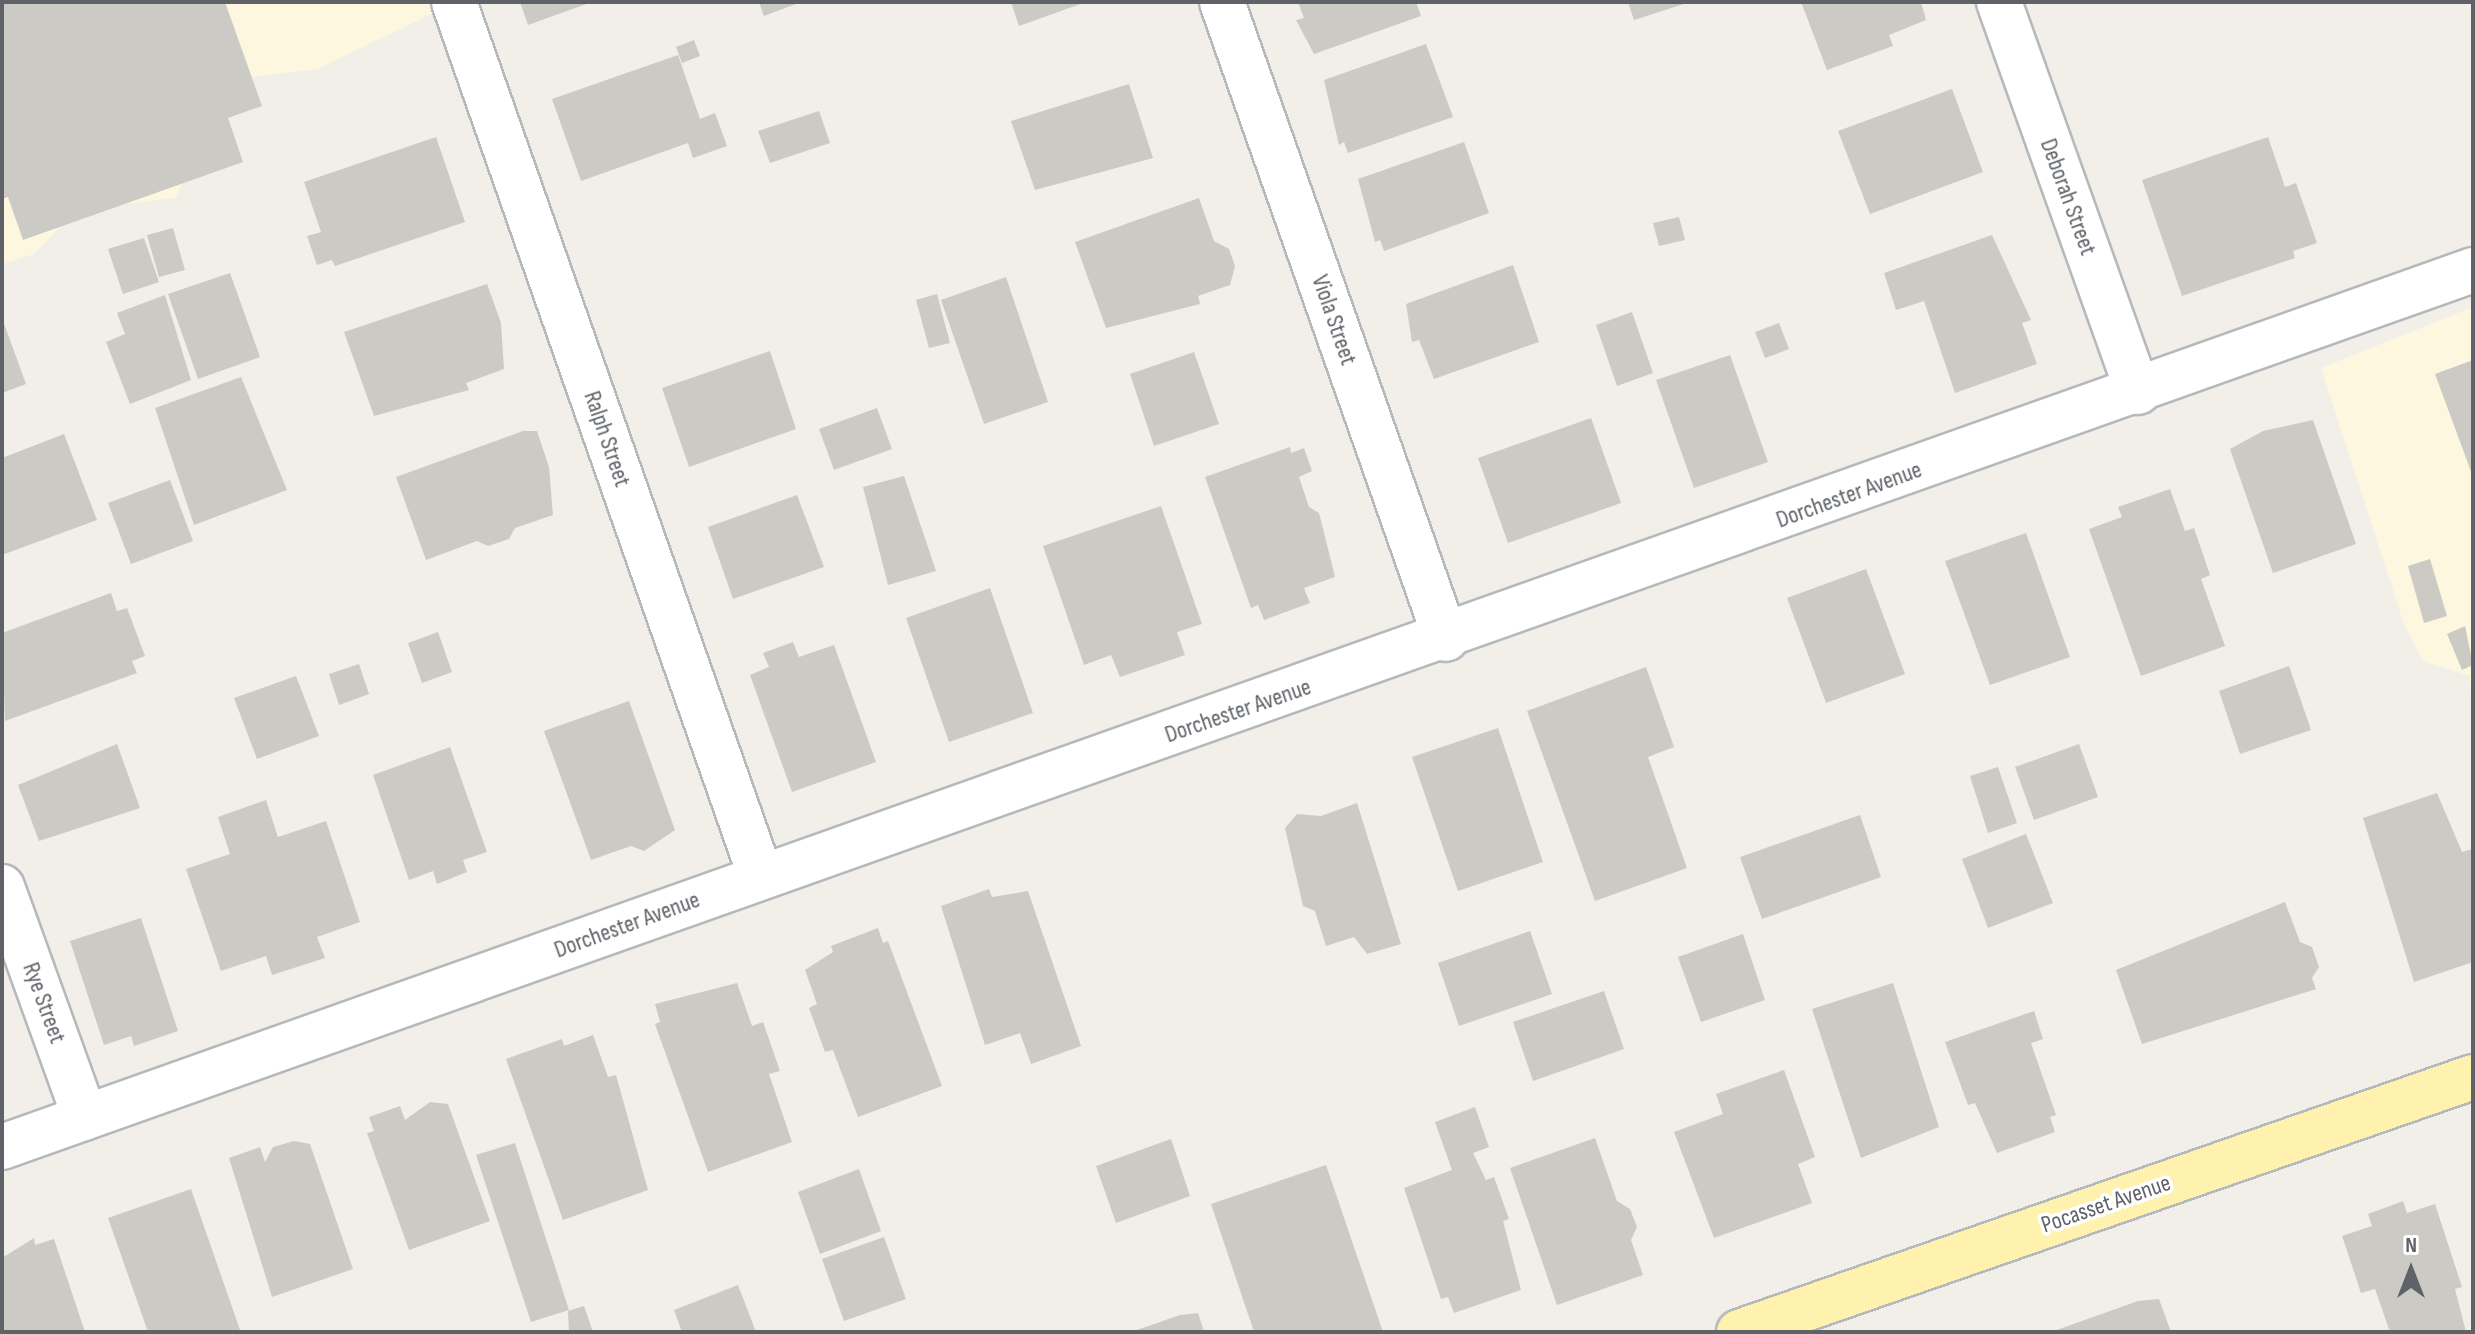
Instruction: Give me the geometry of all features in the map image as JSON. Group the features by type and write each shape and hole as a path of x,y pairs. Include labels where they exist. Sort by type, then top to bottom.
{"main road":[{"name":"Pocasset Avenue","path":"1739,1332 2473,1077"}],"street":[{"name":"Ralph Street","path":"454,2 761,877"},
{"name":"Viola Street","path":"1222,2 1446,639"},
{"name":"Deborah Street","path":"1999,2 2138,392"},
{"name":"Dorchester Avenue","path":"2,1147 761,877 1446,639 2473,270"},
{"name":"Rye Street","path":"2,887 85,1118"}],"shaded area":[{"path":"2,2 444,2 446,7 317,69 209,82 202,135 176,198 77,209 34,254 2,264"},
{"path":"2473,307 2473,735 2470,676 2423,661 2404,624 2321,368"}],"building":[{"path":"2,2 225,2 262,106 228,118 243,162 23,240 8,197 2,199"},
{"path":"520,2 592,2 528,25"},
{"path":"759,2 801,2 764,16"},
{"path":"1011,2 1086,2 1019,26"},
{"path":"1298,2 1416,2 1421,16 1314,54 1296,20 1304,18"},
{"path":"1628,2 1687,2 1687,3 1634,20"},
{"path":"1801,2 1921,2 1926,20 1889,35 1893,46 1827,70"},
{"path":"694,40 700,56 682,63 676,47"},
{"path":"1426,44 1453,117 1348,153 1344,142 1339,145 1324,80"},
{"path":"678,55 700,119 715,113 727,146 693,158 688,143 581,181 552,99"},
{"path":"1129,84 1153,158 1035,190 1011,121"},
{"path":"1952,89 1983,172 1870,214 1838,131"},
{"path":"819,111 830,143 770,163 758,131"},
{"path":"436,137 465,222 335,266 332,260 317,265 307,236 321,232 304,182"},
{"path":"2268,137 2285,187 2296,183 2317,243 2293,251 2295,258 2182,296 2142,180"},
{"path":"1464,142 1489,213 1384,251 1380,240 1375,242 1358,179"},
{"path":"1199,198 1214,241 1229,249 1235,266 1230,285 1198,296 1200,304 1106,328 1075,242"},
{"path":"1679,217 1685,240 1659,246 1653,223"},
{"path":"173,228 185,270 159,277 147,235"},
{"path":"1992,235 2031,320 2022,323 2037,364 1955,393 1924,301 1896,310 1884,273"},
{"path":"144,238 159,282 123,294 108,249"},
{"path":"1513,265 1539,342 1434,379 1419,340 1412,342 1406,304"},
{"path":"230,273 260,357 198,379 168,294"},
{"path":"1006,277 1048,402 984,424 941,300"},
{"path":"487,284 501,323 504,369 466,383 469,390 374,416 344,332"},
{"path":"937,294 950,343 929,348 916,300"},
{"path":"165,295 191,380 130,404 106,342 125,334 117,313"},
{"path":"1632,312 1653,373 1617,386 1596,325"},
{"path":"2,318 26,384 2,393"},
{"path":"1779,323 1789,349 1765,358 1755,332"},
{"path":"770,351 796,429 689,467 662,388"},
{"path":"1194,352 1219,424 1154,446 1130,374"},
{"path":"1730,355 1768,462 1694,488 1656,380"},
{"path":"2473,360 2473,477 2435,374"},
{"path":"241,377 287,490 194,525 155,408"},
{"path":"877,408 892,449 834,470 819,429"},
{"path":"1591,418 1621,503 1508,543 1478,458"},
{"path":"2313,420 2356,544 2273,573 2230,449 2263,431"},
{"path":"523,431 537,431 549,467 553,515 515,528 509,539 488,546 477,541 426,560 396,477"},
{"path":"64,434 97,520 2,555 2,458"},
{"path":"1290,447 1291,453 1304,448 1312,471 1299,477 1309,507 1319,513 1335,577 1304,588 1310,603 1264,620 1258,605 1251,608 1205,477"},
{"path":"904,476 936,571 888,585 863,487"},
{"path":"170,480 193,541 131,564 108,503"},
{"path":"2170,489 2185,531 2194,528 2210,575 2201,579 2225,646 2141,676 2089,529 2122,517 2118,507"},
{"path":"797,495 824,567 733,599 708,527"},
{"path":"1161,506 1202,624 1177,632 1185,655 1120,677 1111,655 1084,665 1043,546"},
{"path":"2026,533 2070,657 1990,685 1945,561"},
{"path":"2430,559 2447,616 2424,623 2408,566"},
{"path":"1866,569 1905,674 1826,703 1787,598"},
{"path":"990,588 1033,713 949,742 906,618"},
{"path":"111,593 117,611 127,608 145,656 132,661 137,673 5,721 2,633"},
{"path":"2465,626 2473,665 2462,670 2447,634"},
{"path":"438,632 452,672 422,683 408,643"},
{"path":"793,642 799,657 834,645 876,762 792,792 750,675 769,667 763,653"},
{"path":"359,664 369,694 339,705 329,674"},
{"path":"2289,666 2311,730 2240,754 2219,691"},
{"path":"1646,667 1674,747 1648,757 1687,868 1595,901 1527,711"},
{"path":"296,676 319,736 257,759 234,698"},
{"path":"629,701 675,830 644,851 631,846 591,860 544,731"},
{"path":"1498,728 1543,862 1458,891 1412,757"},
{"path":"117,744 140,808 39,841 18,785"},
{"path":"2079,744 2098,797 2034,820 2015,767"},
{"path":"450,747 487,852 463,860 467,872 437,884 433,871 409,880 373,775"},
{"path":"1998,767 2017,823 1988,833 1970,776"},
{"path":"2437,793 2462,852 2473,849 2473,962 2414,982 2363,818"},
{"path":"266,800 278,837 326,821 360,922 317,937 325,958 272,975 266,956 221,971 186,869 230,854 218,817"},
{"path":"1357,803 1401,944 1367,954 1354,937 1326,946 1315,911 1303,906 1285,828 1297,814 1321,816"},
{"path":"1860,815 1881,877 1762,919 1740,857"},
{"path":"2026,834 2053,903 1988,928 1962,859"},
{"path":"989,889 992,897 1028,891 1081,1046 1031,1064 1020,1033 985,1045 941,906"},
{"path":"2285,902 2300,942 2312,947 2319,967 2312,978 2316,989 2142,1044 2116,970"},
{"path":"141,918 178,1031 134,1046 131,1036 104,1045 70,941"},
{"path":"878,928 883,943 888,941 942,1086 858,1117 833,1050 825,1052 809,1008 817,1004 805,970 833,952 831,946"},
{"path":"1530,931 1552,994 1459,1026 1438,963"},
{"path":"1743,934 1765,1000 1701,1022 1678,957"},
{"path":"737,983 752,1026 763,1022 780,1071 769,1074 792,1142 708,1172 655,1024 660,1022 655,1004"},
{"path":"1893,983 1939,1127 1861,1158 1812,1009"},
{"path":"1604,991 1624,1049 1533,1081 1513,1022"},
{"path":"2034,1011 2043,1039 2031,1043 2056,1115 2050,1117 2055,1132 1997,1153 1975,1103 1968,1105 1945,1042"},
{"path":"593,1035 608,1077 616,1075 648,1190 563,1220 506,1059 562,1039 564,1046"},
{"path":"1784,1070 1815,1157 1798,1164 1812,1203 1714,1238 1674,1132 1723,1114 1716,1094"},
{"path":"430,1102 448,1104 490,1221 409,1250 367,1133 374,1131 369,1117 400,1106 405,1120"},
{"path":"1475,1107 1489,1147 1473,1153 1486,1180 1494,1177 1509,1219 1503,1221 1521,1290 1454,1313 1448,1297 1441,1299 1404,1188 1452,1170 1435,1122"},
{"path":"1595,1138 1617,1201 1630,1209 1637,1227 1631,1240 1643,1275 1557,1305 1510,1168"},
{"path":"1171,1139 1190,1196 1116,1223 1096,1166"},
{"path":"294,1141 310,1144 353,1269 272,1297 229,1158 260,1147 265,1162 273,1147"},
{"path":"515,1143 569,1310 531,1322 476,1155"},
{"path":"1326,1165 1383,1332 1254,1332 1211,1204"},
{"path":"859,1169 881,1231 820,1254 798,1192"},
{"path":"191,1189 240,1330 148,1332 108,1218"},
{"path":"2403,1201 2407,1213 2435,1204 2462,1287 2455,1289 2466,1332 2390,1332 2375,1289 2361,1293 2342,1236 2372,1226 2368,1214"},
{"path":"884,1237 906,1299 844,1321 822,1259"},
{"path":"34,1238 35,1245 54,1239 85,1332 2,1332 2,1258"},
{"path":"738,1285 756,1332 682,1332 674,1310"},
{"path":"2159,1299 2171,1332 2051,1332 2138,1301"},
{"path":"584,1306 593,1332 569,1332 568,1311"},
{"path":"1198,1313 1204,1332 1131,1332 1180,1315"}]}
